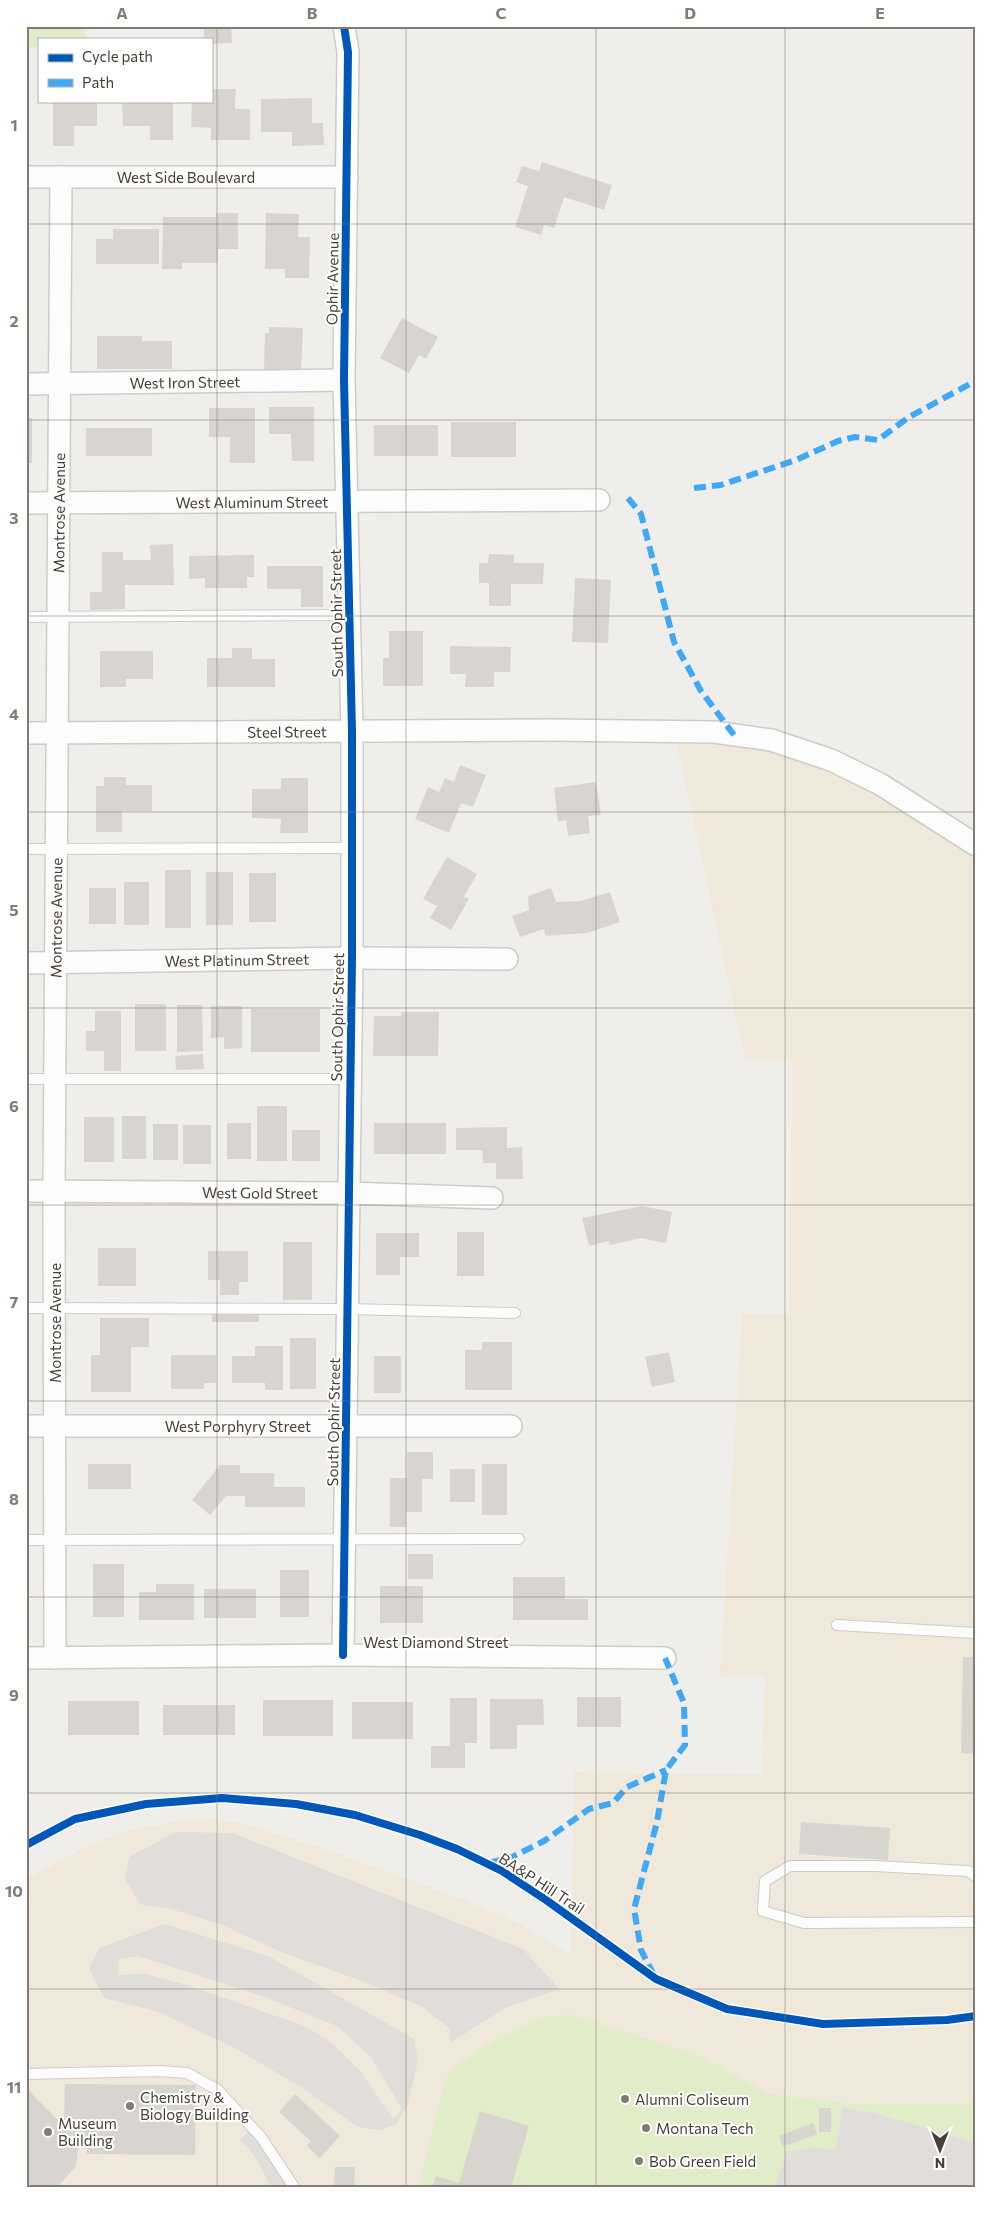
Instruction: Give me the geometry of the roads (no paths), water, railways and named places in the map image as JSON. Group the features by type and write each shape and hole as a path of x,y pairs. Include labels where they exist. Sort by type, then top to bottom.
{"street":[{"name":"Ophir Avenue","path":"344,26 348,52 344,380"},
{"name":"West Side Boulevard","path":"26,177 347,178"},
{"name":"Montrose Avenue","path":"55,1658 54,1191 59,504 58,385 61,178"},
{"name":"West Iron Street","path":"26,384 344,380"},
{"name":"South Ophir Street","path":"342,1655 347,1424 352,958 352,732 344,380"},
{"name":"West Aluminum Street","path":"26,503 599,500"},
{"name":"Steel Street","path":"26,733 548,730 714,732 771,740 831,760 880,784 976,845"},
{"name":"West Platinum Street","path":"26,963 352,958 507,959"},
{"name":"West Gold Street","path":"26,1191 348,1193 492,1198"},
{"name":"West Porphyry Street","path":"26,1426 347,1424 510,1426"},
{"name":"West Diamond Street","path":"26,1658 342,1655 665,1658"}],"lane":[{"path":"26,617 350,615"},
{"path":"26,849 352,848"},
{"path":"26,1079 350,1078"},
{"path":"26,1308 348,1309 515,1313"},
{"path":"26,1540 519,1539"},
{"path":"837,1624 976,1633"},
{"path":"976,1877 968,1871 875,1866 790,1866 765,1881 763,1911 804,1923 976,1922"},
{"path":"26,2074 160,2071 187,2073 218,2090 261,2137 294,2187"}],"place":[{"name":"Alumni Coliseum","path":"625,2099"},
{"name":"Chemistry & Biology Building","path":"130,2106"},
{"name":"Montana Tech","path":"646,2128"},
{"name":"Museum Building","path":"48,2132"},
{"name":"Bob Green Field","path":"639,2161"}]}
